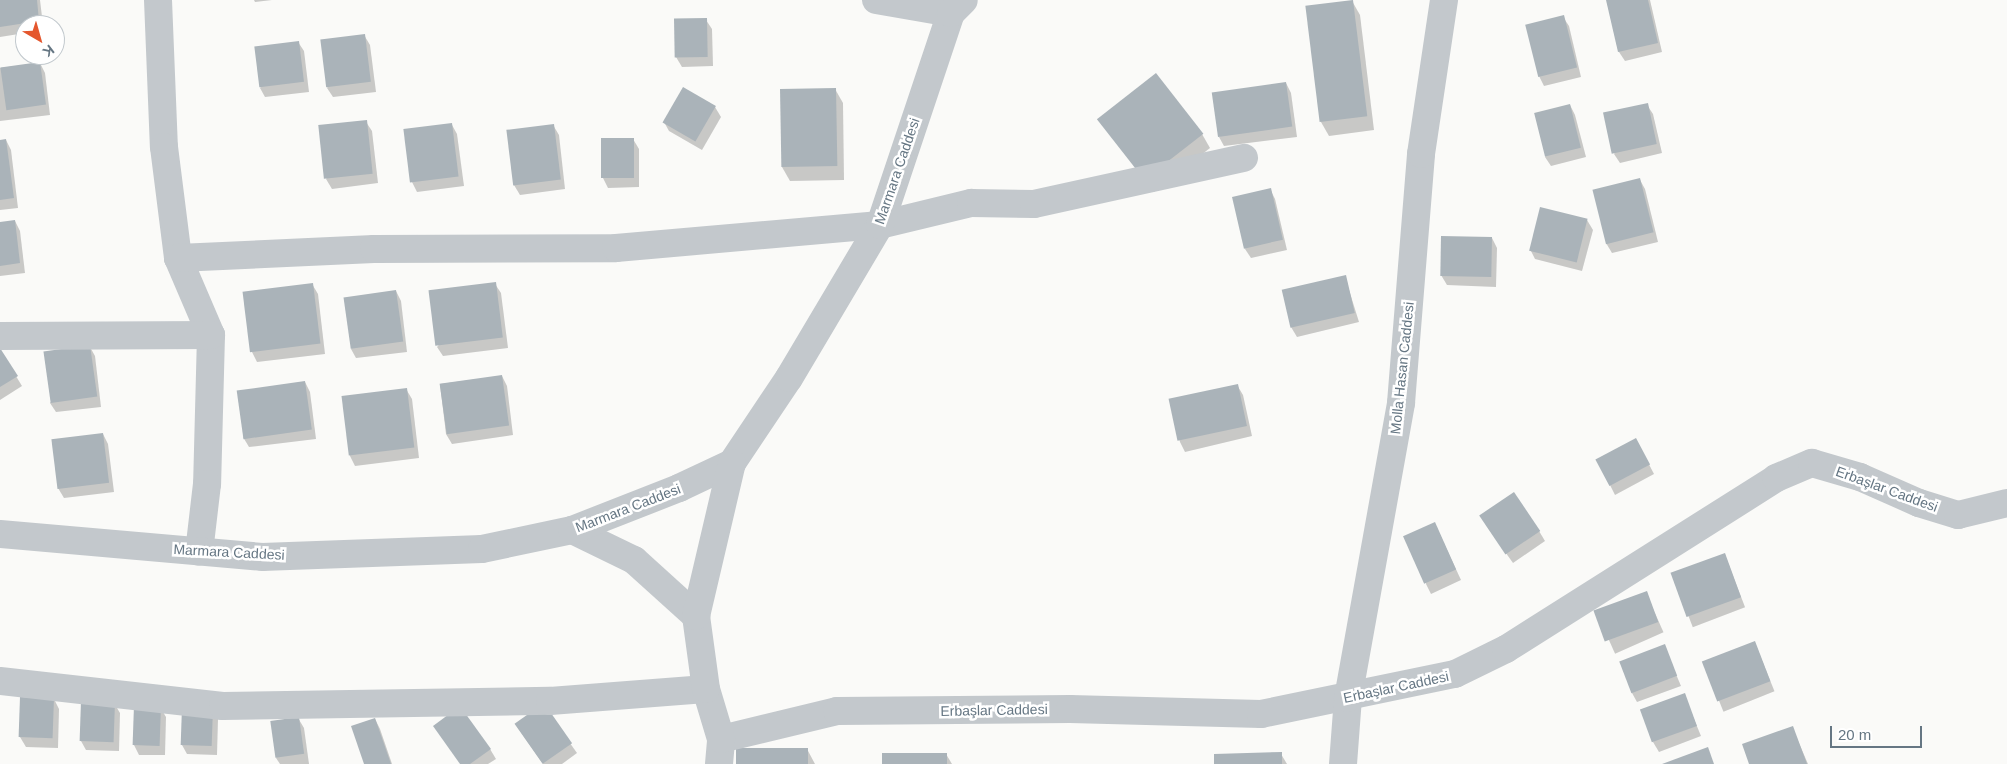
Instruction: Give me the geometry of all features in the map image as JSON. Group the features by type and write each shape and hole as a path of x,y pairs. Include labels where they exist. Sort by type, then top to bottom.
{"street":[{"path":"158,0 164,147 178,258 211,335 207,484 199,552"},
{"path":"876,0 958,7"},
{"name":"Molla Hasan Caddesi","path":"1343,764 1348,698 1401,403 1421,154 1444,0"},
{"name":"Marmara Caddesi","path":"0,534 262,557 482,549 572,530 678,488 732,463 790,378 880,225 958,7"},
{"path":"178,258 374,249 616,248 880,225 971,203 1034,204 1244,158"},
{"path":"0,336 211,335"},
{"path":"720,752 706,689 696,616 732,463"},
{"name":"Erbaşlar Caddesi","path":"720,752 837,711 1070,709 1261,714 1348,698 1455,674 1506,648 1776,478 1812,463 1860,477 1919,503 1958,515 2007,503"},
{"path":"572,530 634,560 696,616"},
{"path":"0,680 223,706 550,701 706,689"}],"building":[{"path":"0,0 37,0 38,15 15,15 15,25 0,27"},
{"path":"1353,0 1367,116 1320,122 1305,6"},
{"path":"1606,0 1648,0 1658,43 1618,52"},
{"path":"1564,15 1577,67 1538,77 1525,25"},
{"path":"707,18 708,57 675,58 674,19"},
{"path":"365,34 371,82 326,87 320,39"},
{"path":"299,41 304,82 259,87 254,46"},
{"path":"40,65 46,105 6,110 0,68"},
{"path":"1156,73 1203,134 1144,180 1097,119"},
{"path":"1286,82 1292,127 1218,137 1212,92"},
{"path":"683,87 716,106 695,142 662,123"},
{"path":"836,88 837,166 781,167 780,89"},
{"path":"1648,103 1657,144 1612,154 1603,113"},
{"path":"1570,104 1581,148 1545,157 1534,113"},
{"path":"367,120 373,174 324,179 318,125"},
{"path":"452,123 459,177 410,183 403,129"},
{"path":"554,124 561,180 513,185 506,130"},
{"path":"601,138 634,138 634,178 601,178"},
{"path":"6,139 14,198 0,200 0,140"},
{"path":"1640,178 1654,232 1606,244 1592,190"},
{"path":"1271,188 1283,240 1244,249 1232,197"},
{"path":"1540,207 1588,219 1577,263 1529,251"},
{"path":"15,220 20,263 0,266 0,222"},
{"path":"1441,236 1492,237 1491,277 1440,276"},
{"path":"1346,275 1355,313 1290,328 1282,290"},
{"path":"496,282 503,338 435,346 429,290"},
{"path":"313,283 320,344 250,352 243,292"},
{"path":"396,290 403,341 351,349 344,297"},
{"path":"90,345 97,396 51,403 43,352"},
{"path":"0,348 18,376 0,387"},
{"path":"502,375 509,426 447,434 440,384"},
{"path":"305,381 312,430 243,439 237,391"},
{"path":"1238,384 1247,426 1177,441 1169,399"},
{"path":"407,388 414,448 349,456 341,396"},
{"path":"103,433 109,483 57,489 51,439"},
{"path":"1636,438 1650,464 1609,486 1595,460"},
{"path":"1514,492 1540,531 1505,554 1479,515"},
{"path":"1435,522 1456,570 1424,584 1403,536"},
{"path":"1725,553 1741,597 1687,617 1670,573"},
{"path":"1647,591 1658,622 1605,642 1593,610"},
{"path":"1755,641 1770,681 1717,702 1702,661"},
{"path":"1665,644 1677,676 1631,693 1619,662"},
{"path":"1685,693 1697,726 1652,742 1640,709"},
{"path":"20,697 54,698 53,738 19,737"},
{"path":"81,701 115,702 114,742 80,741"},
{"path":"544,703 572,743 543,764 515,724"},
{"path":"134,705 161,706 160,746 133,745"},
{"path":"460,706 491,749 470,764 460,764 433,726"},
{"path":"182,707 213,708 212,746 181,745"},
{"path":"299,717 304,754 275,758 270,721"},
{"path":"375,718 391,764 364,764 351,726"},
{"path":"1793,726 1807,764 1749,764 1742,744"},
{"path":"1708,747 1714,764 1662,764"},
{"path":"736,748 808,748 808,764 736,764"},
{"path":"1282,752 1282,764 1214,764 1214,754"},
{"path":"882,753 947,753 947,764 882,764"}]}
